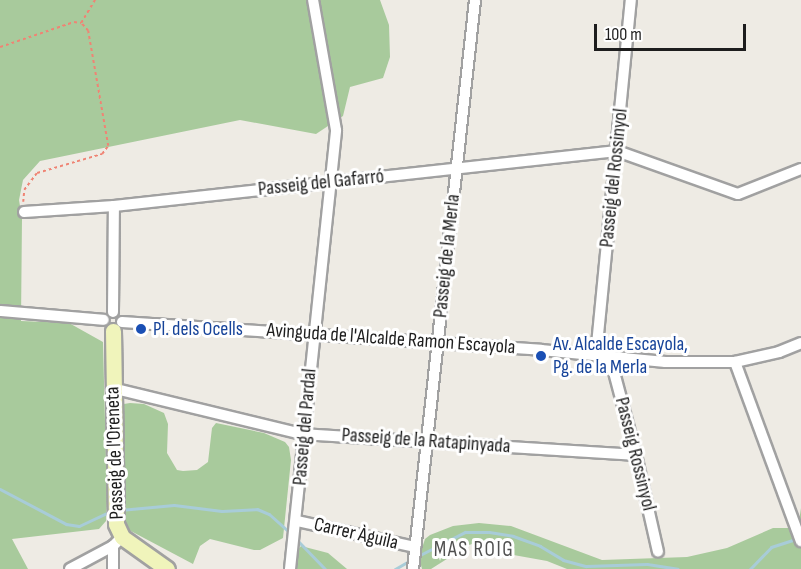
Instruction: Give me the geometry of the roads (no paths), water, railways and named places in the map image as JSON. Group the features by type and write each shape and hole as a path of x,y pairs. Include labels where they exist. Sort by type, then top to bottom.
{"street":[{"name":"Passeig del Pardal","path":"290,569 297,521 336,130 314,0"},
{"name":"Passeig de la Merla","path":"413,569 475,0"},
{"name":"Passeig del Rossinyol","path":"596,355 631,0"},
{"name":"Passeig del Gafarró","path":"24,212 114,206 617,151"},
{"path":"617,151 738,194 801,169"},
{"path":"113,324 114,206"},
{"name":"Avinguda de l'Alcalde Ramon Escayola","path":"0,310 113,324 314,333 665,362 735,362 779,352 801,343"},
{"name":"Passeig de l'Oreneta","path":"113,324 114,512 117,542 113,569"},
{"name":"Passeig Rossinyol","path":"610,357 636,454 658,552"},
{"path":"735,362 801,541"},
{"name":"Passeig de la Ratapinyada","path":"112,388 305,434 636,454"},
{"name":"Carrer Àguila","path":"297,521 415,547"},
{"path":"70,569 117,542 167,569"}],"waterway":[{"path":"0,489 66,524 79,526 111,511"},
{"path":"120,510 174,505 222,511 257,509 269,514 290,533"},
{"path":"418,556 465,532 489,532 513,536 540,546 563,560 586,566 647,564 678,569"},
{"path":"750,569 771,547 796,539"},
{"path":"297,540 325,569"},
{"path":"395,569 412,559"}],"place":[{"name":"Pl. dels Ocells","path":"141,329"},
{"name":"Av. Alcalde Escayola, Pg. de la Merla","path":"541,356"}],"district":[{"name":"MAS ROIG","path":"474,550"}]}
